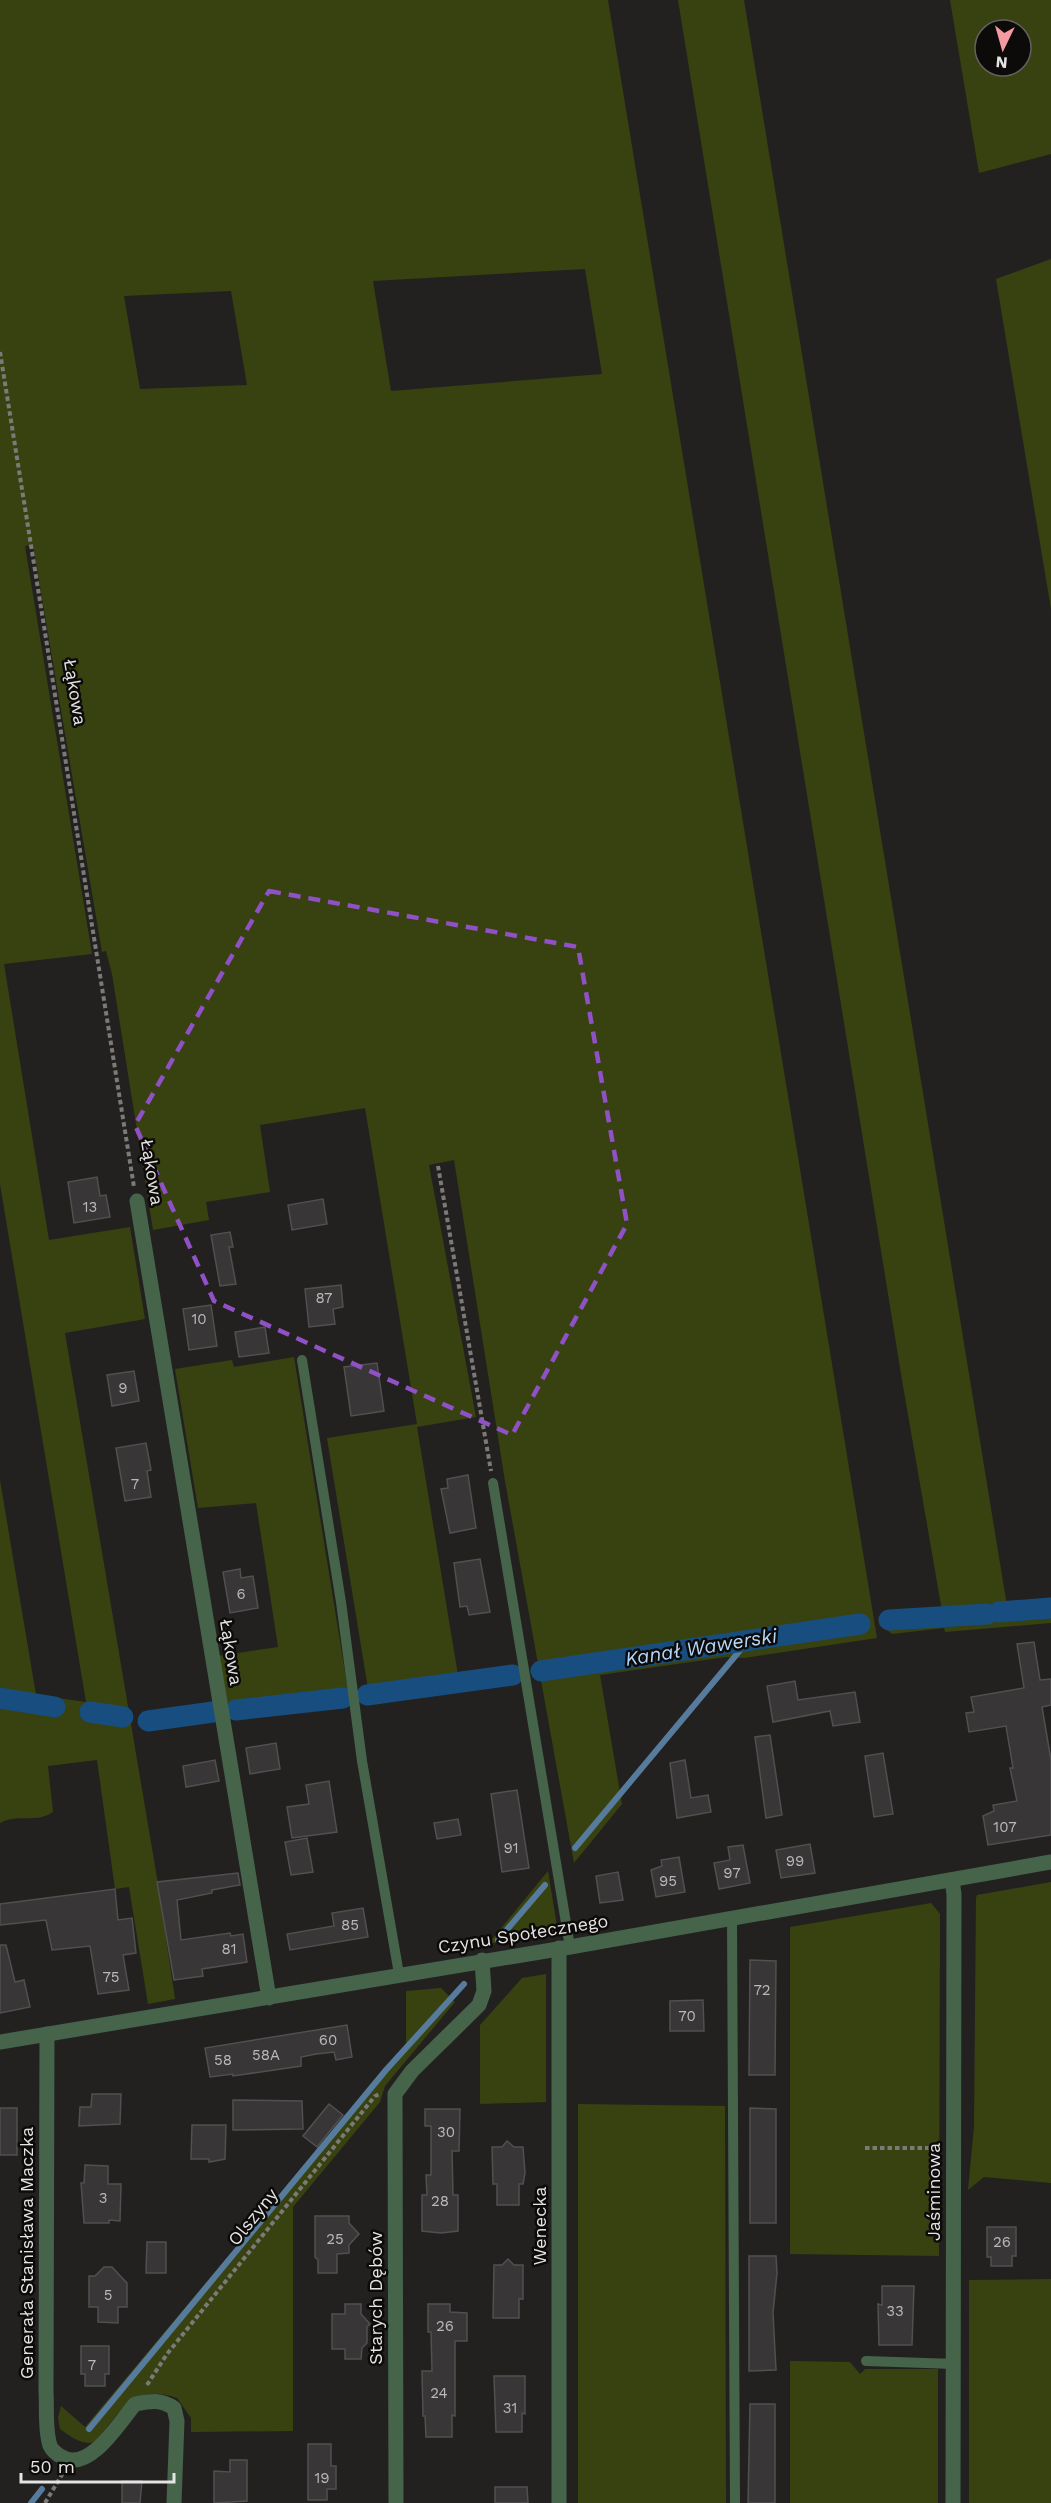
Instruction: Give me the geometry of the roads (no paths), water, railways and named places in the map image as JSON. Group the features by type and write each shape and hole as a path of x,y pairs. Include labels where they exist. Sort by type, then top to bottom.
{"street":[{"name":"Łąkowa","path":"137,1201 269,1998"},
{"name":"Czynu Społecznego","path":"0,2042 565,1948 1051,1862"},
{"name":"Jaśminowa","path":"952,1880 954,1894 955,2364 953,2503"},
{"name":"Wenecka","path":"559,2503 565,1948"},
{"name":"Starych Dębów","path":"396,2503 395,2094 412,2071 479,2005 484,1991 483,1960"},
{"name":"Generała Stanisława Maczka","path":"47,2034 46,2391 49,2443 59,2456 69,2461 79,2462 90,2456 135,2404 156,2400 174,2408 177,2421 174,2503"}],"lane":[{"path":"302,1360 341,1602 362,1761 399,1974"},
{"path":"493,1483 565,1948"},
{"path":"732,1919 735,2503"},
{"path":"866,2361 955,2364"}],"waterway":[{"name":"Kanał Wawerski","path":"999,1612 1051,1608"},
{"name":"Kanał Wawerski","path":"889,1620 987,1614"},
{"name":"Kanał Wawerski","path":"541,1671 860,1624"},
{"path":"575,1848 747,1642"},
{"name":"Kanał Wawerski","path":"367,1695 513,1675"},
{"name":"Kanał Wawerski","path":"0,1698 55,1707"},
{"name":"Kanał Wawerski","path":"236,1710 343,1698"},
{"name":"Kanał Wawerski","path":"90,1712 123,1717"},
{"name":"Kanał Wawerski","path":"148,1721 213,1712"},
{"path":"498,1940 545,1885"},
{"path":"89,2429 386,2070 464,1984"},
{"path":"31,2503 42,2489"}]}
